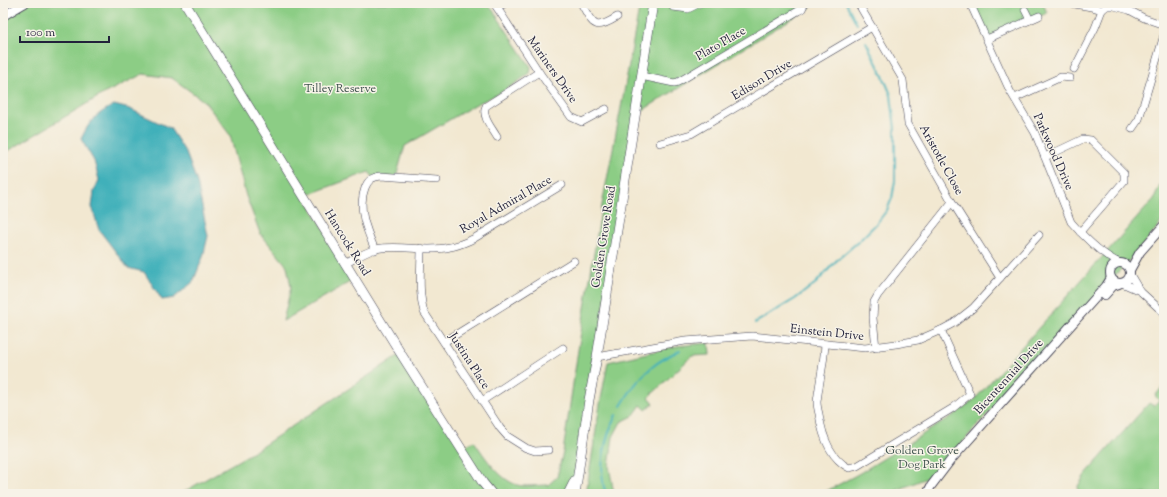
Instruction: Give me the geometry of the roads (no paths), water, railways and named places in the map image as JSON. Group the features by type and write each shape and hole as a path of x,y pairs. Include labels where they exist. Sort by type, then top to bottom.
{"main road":[{"name":"Hancock Road","path":"185,3 345,264 483,483 492,494"},
{"name":"Golden Grove Road","path":"575,494 653,3"},
{"name":"Golden Grove Road","path":"568,494 578,475"}],"street":[{"path":"3,16 25,3"},
{"path":"495,6 505,3"},
{"path":"581,3 591,20 596,24 602,25 617,17"},
{"path":"673,8 688,9 700,3"},
{"name":"Plato Place","path":"641,76 674,83 678,82 802,9 805,3"},
{"name":"Aristotle Close","path":"858,3 903,80 908,124 952,202 1000,278"},
{"name":"Parkwood Drive","path":"970,3 1010,91 1035,133 1071,222 1080,232 1118,264"},
{"path":"1071,3 1102,10"},
{"name":"Mariners Drive","path":"495,6 571,117 582,122 606,109"},
{"path":"1074,69 1095,28 1102,10 1107,6 1127,6 1144,18 1164,25"},
{"path":"1025,10 1030,20"},
{"path":"987,39 1039,16"},
{"name":"Edison Drive","path":"660,143 691,134 872,27"},
{"path":"1132,129 1139,119 1164,35"},
{"path":"497,137 484,114 484,109 486,106 539,72"},
{"path":"1015,98 1062,74 1070,78"},
{"path":"1045,157 1083,139 1091,140 1124,173 1124,181 1080,232"},
{"path":"375,250 365,223 362,207 366,185 370,180 373,177 381,176 437,180"},
{"name":"Royal Admiral Place","path":"345,264 375,250 394,248 450,248 473,238 562,185"},
{"path":"876,348 873,318 874,302 952,202"},
{"path":"1120,284 1128,280 1140,252 1164,225"},
{"name":"Einstein Drive","path":"597,357 685,341 752,336 865,348 876,348 918,340 954,323 973,308 1039,234"},
{"name":"Justina Place","path":"421,248 420,295 424,312 500,428 507,436 526,448 535,451 549,450"},
{"path":"1140,252 1118,264 1110,274 1114,281 1140,291"},
{"path":"444,342 574,261"},
{"path":"1118,264 1128,266 1130,273 1140,291 1164,313"},
{"name":"Bicentennial Drive","path":"927,494 950,461 1106,286 1111,278"},
{"name":"Bicentennial Drive","path":"933,494 943,478 990,422 1111,288 1120,284"},
{"path":"825,344 817,403 820,426 830,450 843,464 850,468 857,466 953,408 970,394 941,330"},
{"path":"482,401 563,348"}],"water":[{"path":"114,105 130,109 170,128 186,153 197,182 208,236 203,257 193,282 174,298 162,300 144,272 128,268 99,230 92,207 94,191 99,180 94,161 81,139 87,127 94,119"}],"waterway":[{"path":"846,3 857,24"},
{"path":"755,323 795,299 816,283 837,260 877,223 887,210 892,198 895,181 895,129 891,95 866,42"},
{"path":"621,406 634,386 654,365 680,350"},
{"path":"606,494 603,484 602,464 606,444 616,415"}],"park label":[{"name":"Tilley Reserve","path":"340,89"},
{"name":"Golden Grove Dog Park","path":"922,458"}]}
